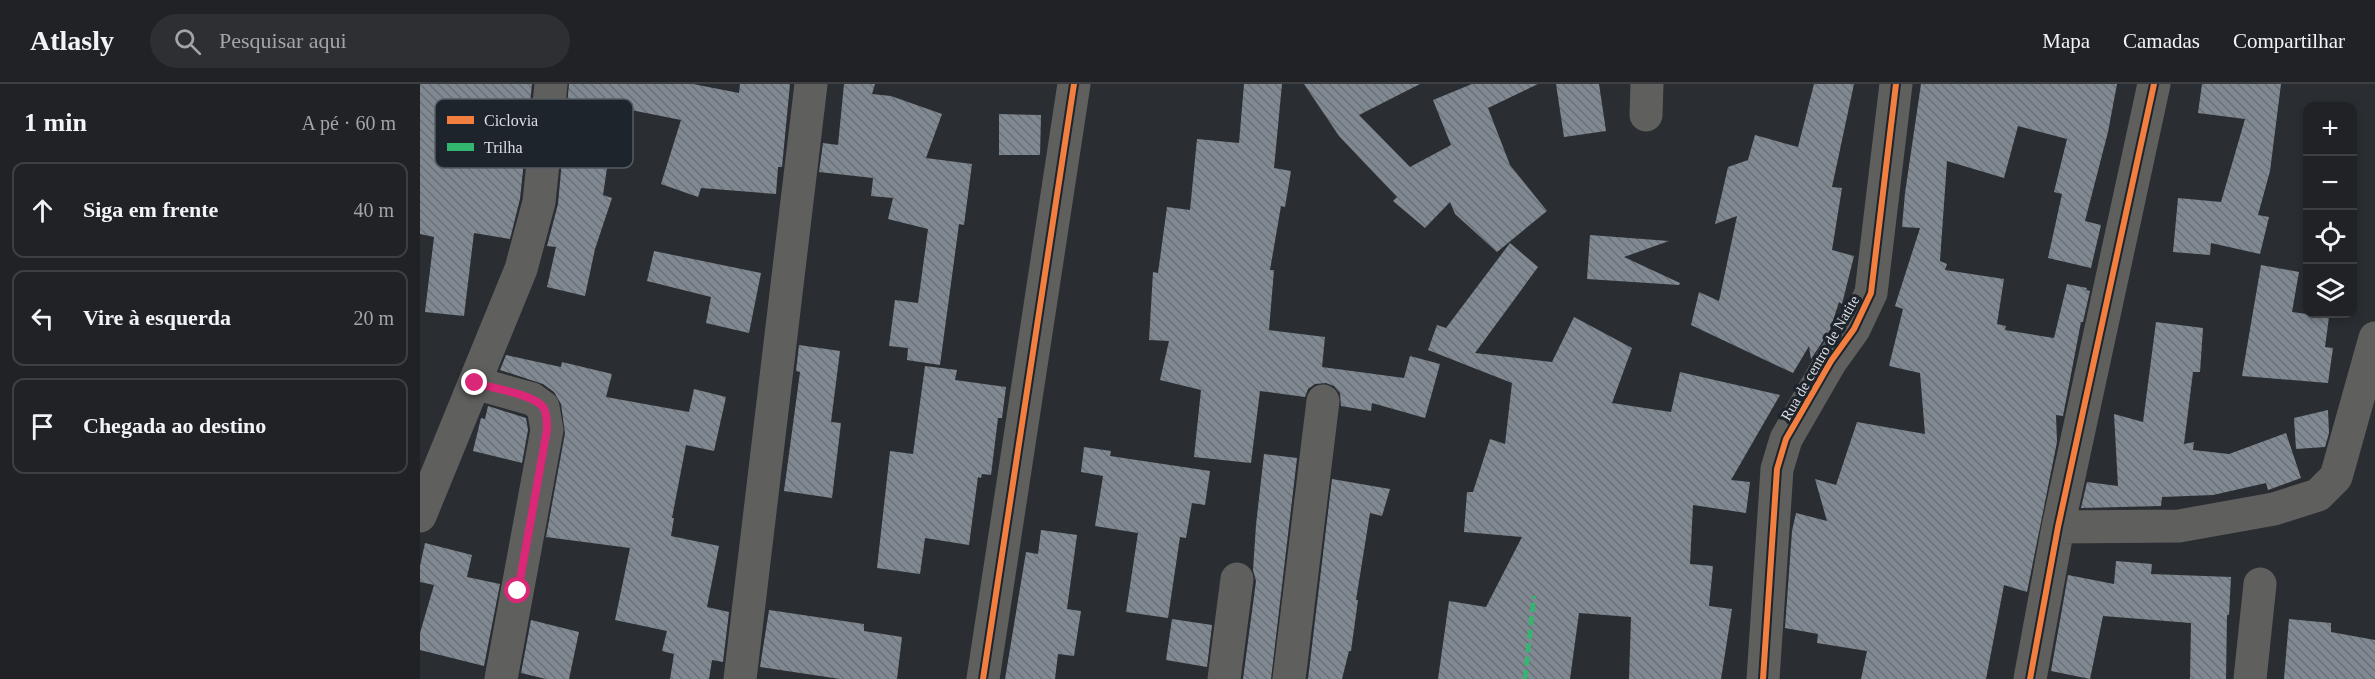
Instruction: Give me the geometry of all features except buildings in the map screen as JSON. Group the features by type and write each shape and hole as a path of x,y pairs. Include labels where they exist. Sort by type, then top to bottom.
{"street":[{"path":"549,99 551,84"},
{"path":"740,679 812,84"},
{"path":"983,679 1074,84"},
{"name":"Rua de centro de Natite","path":"1763,679 1777,469 1786,439 1831,361 1854,329 1871,293 1896,84"},
{"path":"2030,679 2058,527 2154,84"},
{"path":"420,516 521,269 539,202 542,168"},
{"path":"2058,527 2179,526 2274,509 2318,495 2336,477 2375,338"},
{"path":"475,383 532,399 543,407 547,430 501,679"},
{"path":"1289,679 1323,401"},
{"path":"1224,679 1237,579"},
{"path":"2250,679 2260,584"}],"marked path":[{"path":"1525,679 1534,596"}],"cycle path":[{"path":"983,679 1074,84"},
{"path":"1763,679 1777,469 1786,439 1831,361 1854,329 1871,293 1896,84"},
{"path":"2030,679 2058,527 2154,84"}],"route":[{"path":"475,383 532,399 543,407 546,413 547,430 518,591"}]}
